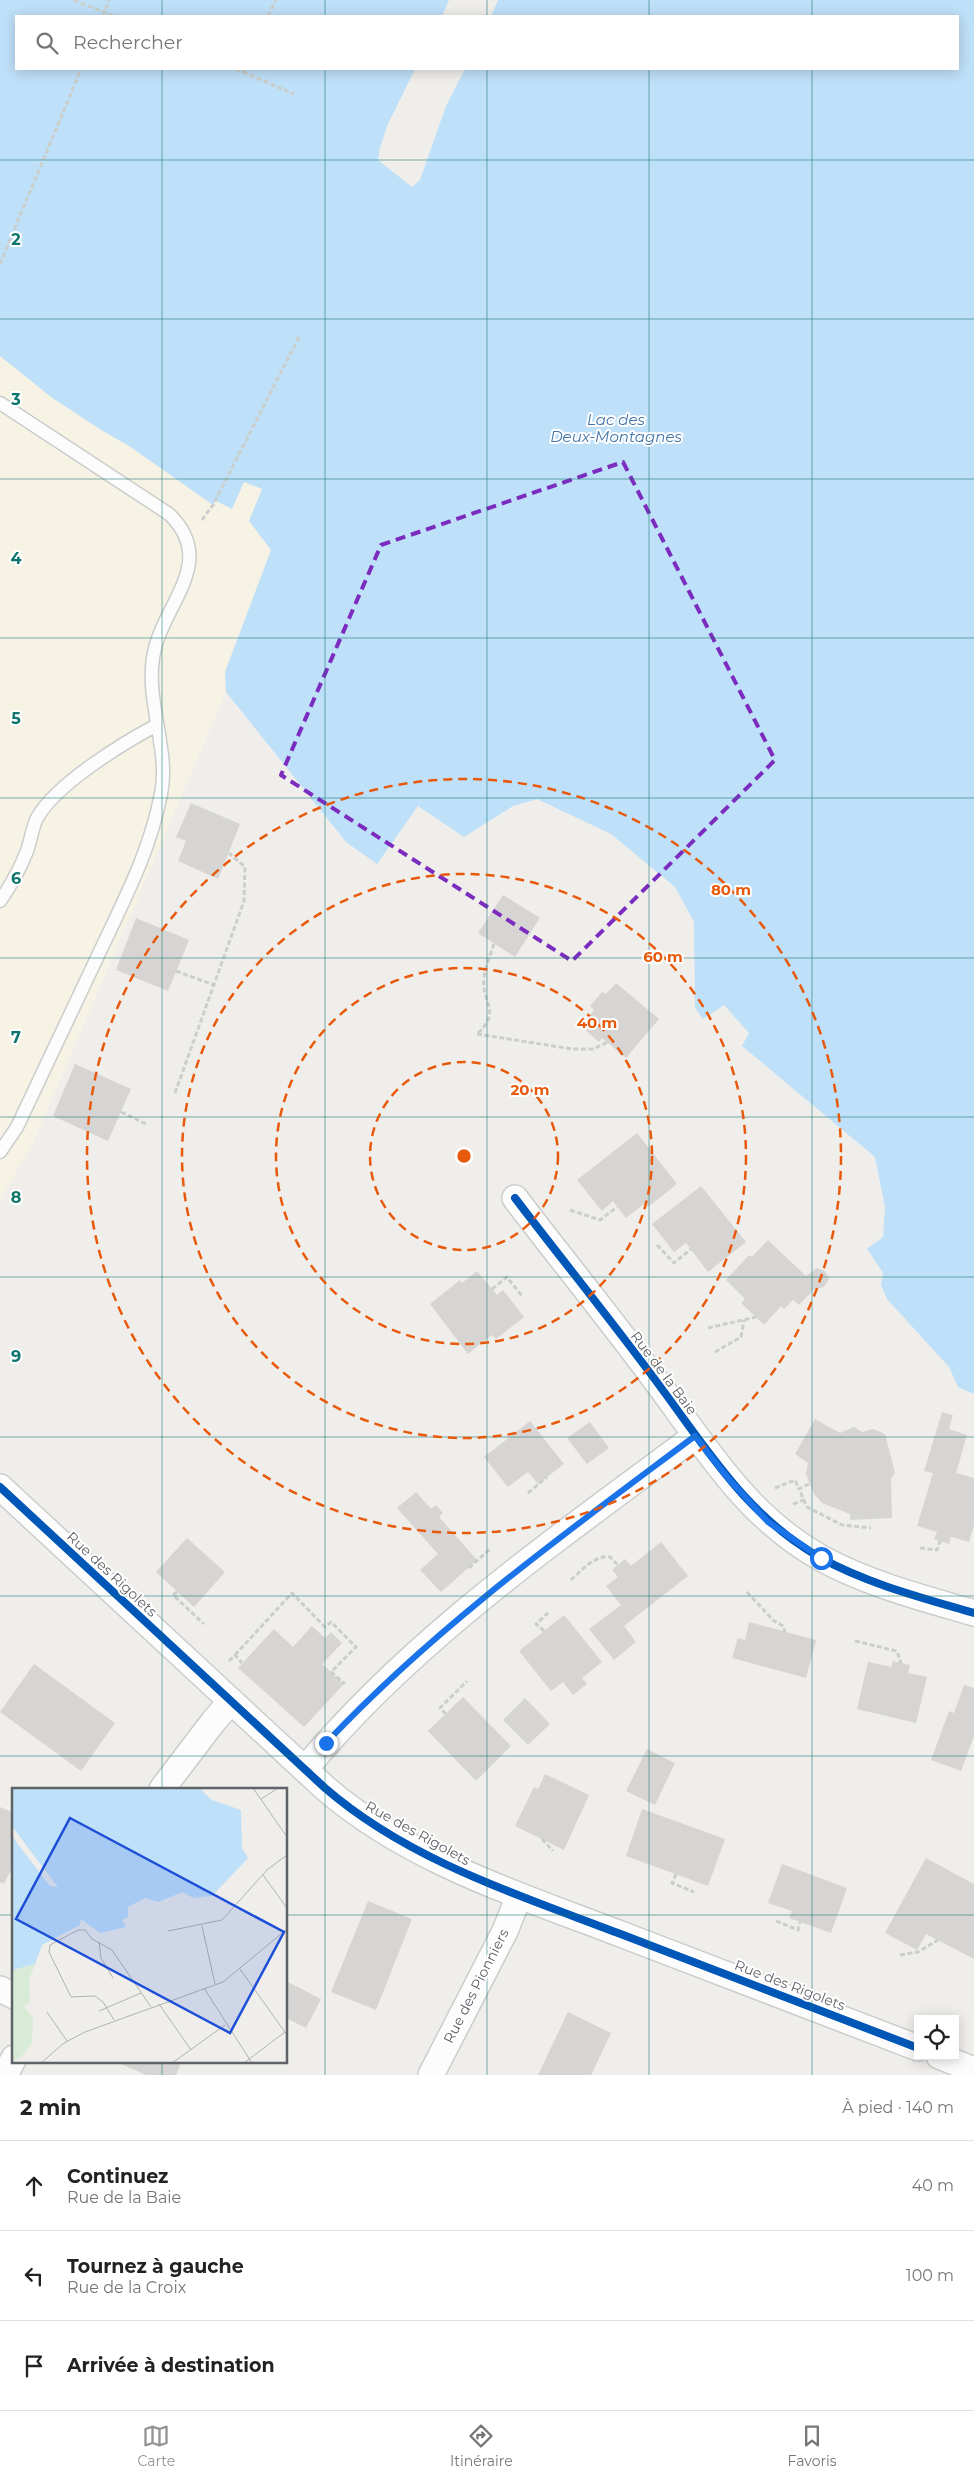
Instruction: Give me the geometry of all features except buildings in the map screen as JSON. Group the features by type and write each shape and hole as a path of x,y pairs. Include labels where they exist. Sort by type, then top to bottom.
{"street":[{"name":"Rue de la Baie","path":"515,1198 678,1410 695,1436 727,1477 768,1522 821,1558 865,1577 974,1613"},
{"path":"305,1769 349,1718 421,1650 517,1571 695,1436"},
{"name":"Rue des Rigolets","path":"0,1487 305,1769 352,1811 378,1828 464,1873 519,1896 914,2046"},
{"path":"163,1788 213,1722 232,1701"},
{"name":"Rue des Pionniers","path":"431,2075 505,1931 519,1896"},
{"path":"0,1989 12,1995"},
{"path":"949,2060 974,2070"},
{"path":"5,2075 12,2062"}],"lane":[{"path":"0,403 169,514 186,535 190,550 190,565 158,636 152,659 152,688 162,768 162,792 148,849 17,1127 0,1152"},
{"path":"0,901 13,882 27,850 37,819 50,800 131,739 156,725"}],"path":[{"path":"74,0 103,14 109,0"},
{"path":"268,15 276,0"},
{"path":"0,264 81,70"},
{"path":"244,70 294,94"},
{"path":"213,506 299,337"},
{"path":"175,1093 244,901 245,866 229,853"},
{"path":"494,943 483,979 490,1011 488,1023 477,1034 572,1049 593,1049 608,1042"},
{"path":"176,971 214,985"},
{"path":"121,1112 148,1124"},
{"path":"570,1210 600,1220 617,1207"},
{"path":"657,1245 674,1262 691,1249"},
{"path":"492,1289 507,1277 522,1296"},
{"path":"708,1328 756,1316"},
{"path":"715,1352 740,1337 744,1320"},
{"path":"528,1493 547,1477"},
{"path":"776,1493 774,1489 795,1480 807,1507 842,1525 871,1528"},
{"path":"799,1489 809,1484"},
{"path":"790,1506 804,1500"},
{"path":"920,1548 936,1550 940,1541"},
{"path":"468,1568 492,1548"},
{"path":"571,1580 594,1560 603,1556 610,1556 618,1565"},
{"path":"177,1592 172,1595 204,1624"},
{"path":"747,1592 774,1621 783,1626 785,1632"},
{"path":"235,1655 292,1593 325,1627 331,1622 356,1647 331,1672"},
{"path":"544,1632 536,1624 548,1613"},
{"path":"855,1641 897,1651 901,1663"},
{"path":"446,1714 440,1708 467,1681"},
{"path":"542,1839 553,1851"},
{"path":"676,1874 672,1883 694,1892"},
{"path":"776,1922 798,1930 800,1922"},
{"path":"900,1955 918,1952 938,1940"}],"highlighted area":[{"path":"623,462 775,760 572,961 281,775 381,545"}],"shaded area":[{"path":"0,0 497,15 15,15 15,70 505,70 271,550 225,672 226,692 33,1143 0,1200"}],"water":[{"name":"Lac des Deux-Montagnes","path":"0,0 974,0 974,1394 958,1387 949,1367 887,1299 881,1285 883,1273 867,1249 883,1237 885,1207 875,1157 742,1046 749,1033 724,1005 703,1019 695,1008 694,922 675,887 611,834 537,799 513,806 464,837 418,806 377,864 346,842 226,692 225,672 271,550 249,521 262,489 244,482 232,509 216,501 213,505 129,446 51,397 0,356"}],"pier":[{"path":"449,0 498,0 491,15 442,15"},
{"path":"415,70 464,70 446,106 420,180 412,187 378,160 387,126"}],"cycle path":[{"path":"515,1198 638,1357 725,1474 759,1511 798,1544 839,1567 896,1590 974,1613"},
{"path":"0,1487 325,1788 391,1836 464,1873 502,1889 914,2046"}],"route":[{"path":"326,1743 381,1686 462,1615 695,1436 710,1457 768,1522 821,1558"}]}
